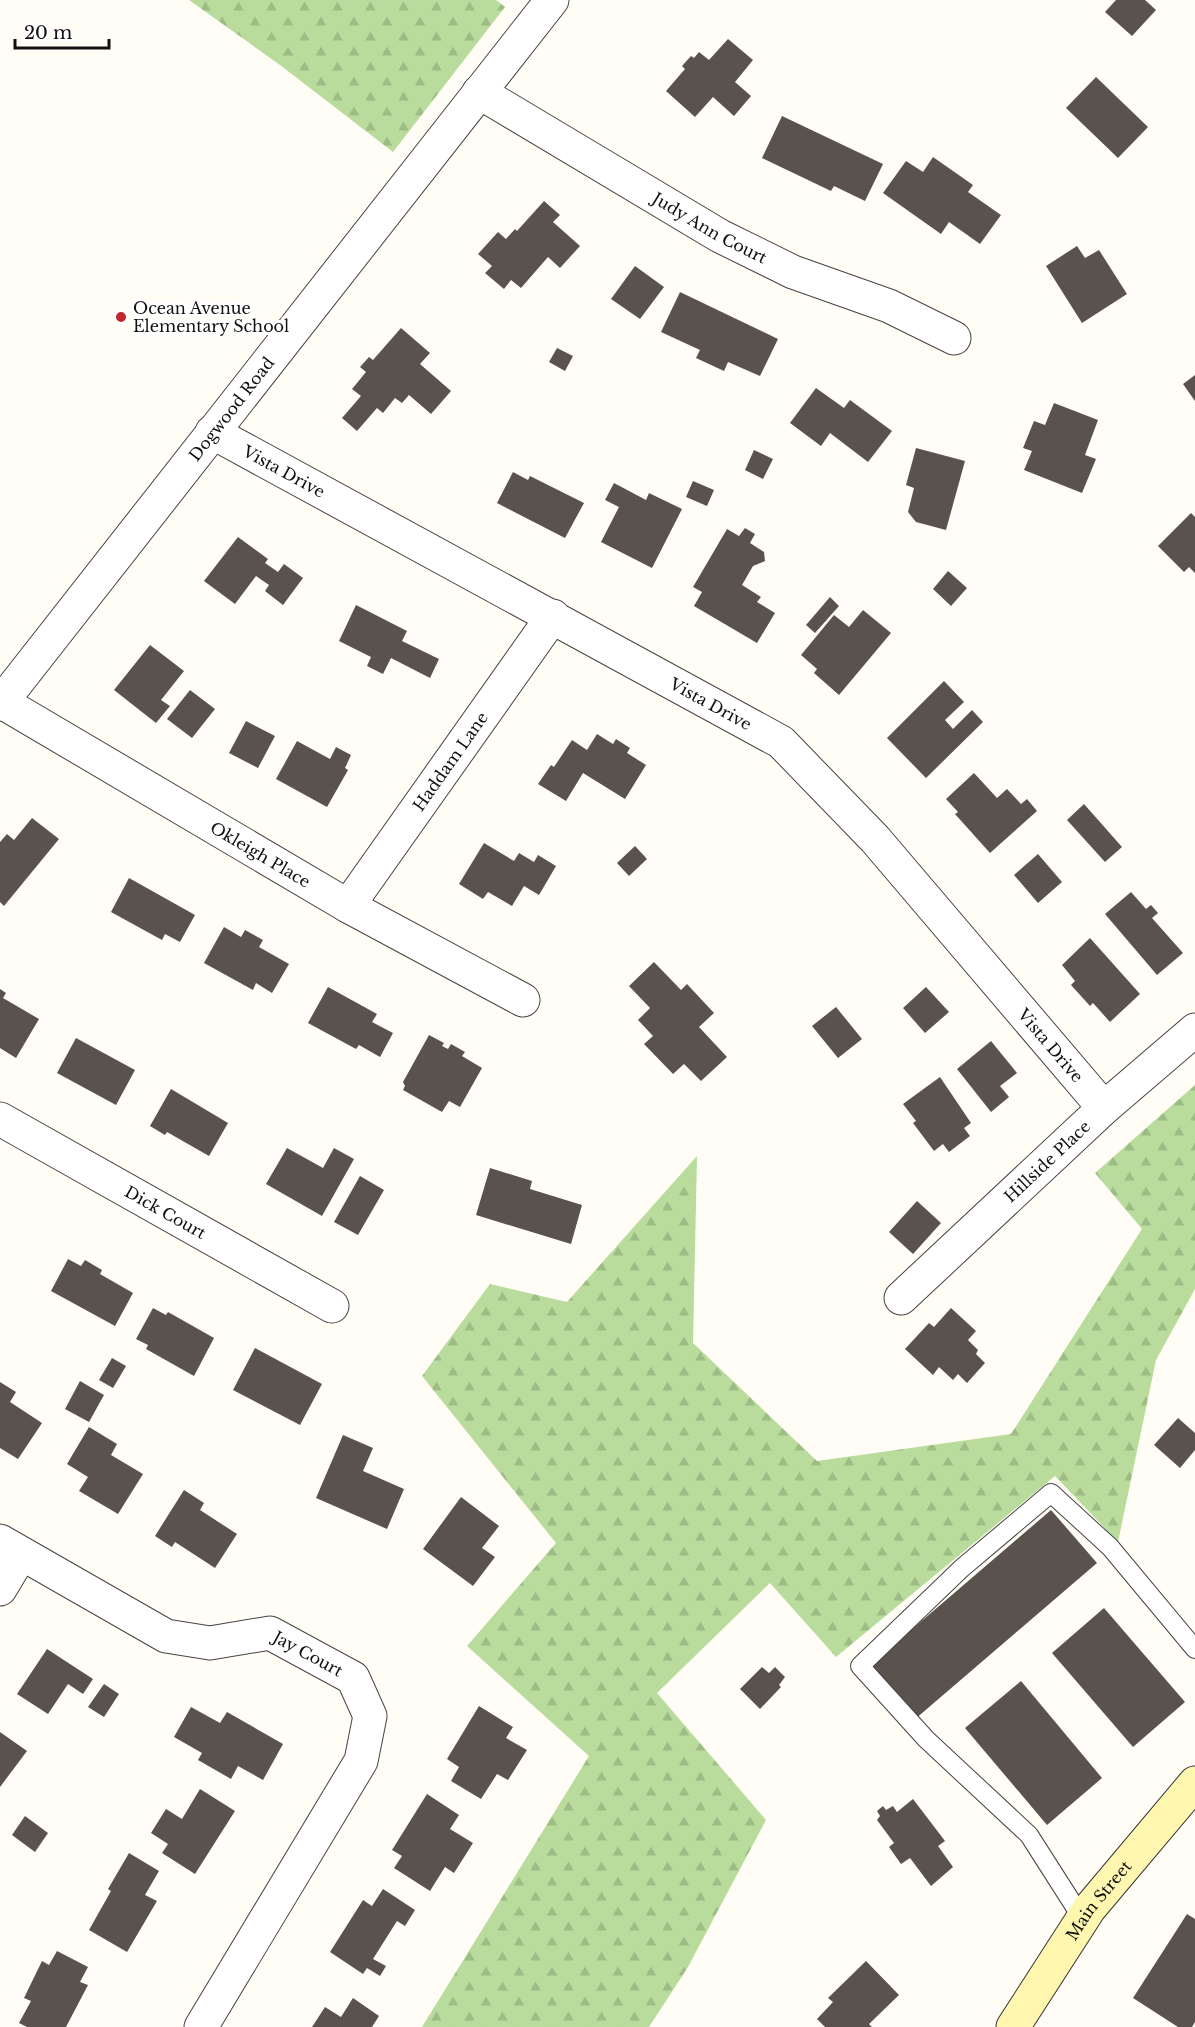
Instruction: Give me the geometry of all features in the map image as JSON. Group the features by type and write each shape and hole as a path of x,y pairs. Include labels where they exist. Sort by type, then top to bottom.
{"main road":[{"name":"Main Street","path":"1013,2027 1083,1918 1195,1783"}],"street":[{"name":"Dogwood Road","path":"1,703 552,0"},
{"name":"Judy Ann Court","path":"479,92 720,236 793,272 889,306 954,338"},
{"name":"Vista Drive","path":"212,432 781,742 875,839 1104,1108"},
{"name":"Haddam Lane","path":"348,906 553,616"},
{"name":"Okleigh Place","path":"1,703 348,906 523,1000"},
{"name":"Hillside Place","path":"901,1298 1104,1108 1195,1030"},
{"name":"Dick Court","path":"0,1119 333,1306"},
{"path":"0,1589 11,1548"},
{"name":"Jay Court","path":"11,1548 166,1636 210,1643 270,1633 353,1678 370,1716 361,1761 201,2027"}],"lane":[{"path":"1083,1918 1029,1835 926,1739 860,1666 962,1568 1051,1493 1110,1547 1195,1649"}],"green space":[{"path":"189,0 496,0 505,7 393,152 280,65"},
{"path":"1195,1085 1195,1289 1156,1360 1118,1542 1055,1476 836,1657 770,1583 657,1693 766,1820 688,1967 649,2027 422,2027 589,1756 467,1646 556,1543 422,1376 490,1284 567,1302 697,1156 693,1343 817,1461 1011,1434 1142,1229 1095,1173"}],"building":[{"path":"1116,0 1145,0 1156,10 1132,36 1105,12"},
{"path":"728,39 753,60 735,82 751,96 734,116 713,97 695,117 666,91 685,69 682,66 691,56 694,58 699,52 709,60"},
{"path":"1096,77 1148,127 1118,158 1066,108"},
{"path":"782,116 883,164 865,201 834,186 831,191 762,158"},
{"path":"933,157 973,185 968,192 1001,215 980,244 949,222 941,234 883,193 906,161 923,172"},
{"path":"544,201 560,215 553,222 580,246 560,268 548,257 521,288 511,280 504,289 485,273 492,266 478,254 498,232 506,239 515,229 517,231"},
{"path":"1077,246 1085,258 1099,250 1127,294 1082,323 1046,266"},
{"path":"635,266 664,287 640,319 611,299"},
{"path":"680,292 778,339 760,376 728,362 724,371 696,358 700,350 661,332"},
{"path":"401,328 430,353 420,364 451,391 431,414 409,395 402,403 395,398 383,413 377,408 357,431 342,418 361,396 352,389 366,372 360,367 369,357 373,360"},
{"path":"557,348 573,356 565,371 549,362"},
{"path":"1195,375 1195,401 1183,384"},
{"path":"816,388 844,408 850,400 892,431 868,462 830,433 821,446 790,423"},
{"path":"1054,403 1098,420 1085,455 1096,459 1082,493 1024,470 1032,451 1023,448 1034,421 1045,425"},
{"path":"916,448 965,461 946,530 916,522 908,512 914,488 906,485"},
{"path":"754,450 773,459 763,479 745,470"},
{"path":"513,472 528,480 530,476 584,503 565,538 497,503"},
{"path":"693,481 714,490 707,506 686,497"},
{"path":"614,483 646,500 649,493 682,509 652,568 601,542 619,507 605,500"},
{"path":"1191,513 1195,517 1195,573 1189,567 1184,572 1158,546"},
{"path":"745,528 755,534 750,543 764,552 765,561 753,566 742,585 761,597 757,602 775,613 757,643 694,606 702,592 693,587 727,529 739,536"},
{"path":"238,537 268,559 265,563 278,572 284,564 303,578 283,605 265,591 269,585 256,576 235,604 204,581"},
{"path":"948,571 967,588 951,606 933,589"},
{"path":"830,597 839,606 815,633 806,625"},
{"path":"356,605 407,631 402,641 439,659 430,678 391,658 383,674 367,666 371,657 339,641"},
{"path":"863,610 891,633 839,695 814,673 817,669 801,655 834,615 849,627"},
{"path":"150,645 184,671 161,700 170,706 156,723 114,690"},
{"path":"944,681 964,702 945,720 953,729 972,710 983,722 926,778 887,738"},
{"path":"190,690 215,709 192,738 167,719"},
{"path":"246,721 275,736 258,768 229,753"},
{"path":"597,734 613,744 616,739 630,748 627,753 646,765 625,799 583,773 566,801 538,784 551,765 554,767 572,740 587,750"},
{"path":"297,741 330,759 336,747 351,755 345,768 348,770 327,807 276,779"},
{"path":"974,773 997,798 1007,789 1021,804 1027,799 1037,811 990,853 955,814 958,812 946,799"},
{"path":"1084,804 1122,847 1105,862 1067,820"},
{"path":"32,818 59,839 4,906 0,902 0,842 7,834 14,840"},
{"path":"484,843 514,861 519,853 534,862 538,855 556,866 539,895 524,886 512,906 488,892 483,899 459,884"},
{"path":"635,846 647,859 629,876 617,863"},
{"path":"1038,854 1062,882 1038,903 1014,875"},
{"path":"129,878 195,915 180,942 165,934 162,940 111,912"},
{"path":"1131,892 1146,909 1151,905 1158,913 1152,918 1183,953 1157,975 1105,914"},
{"path":"224,927 241,937 245,930 263,940 259,947 289,964 272,993 256,983 253,990 204,963"},
{"path":"1090,938 1140,994 1110,1022 1093,1003 1090,1006 1071,985 1075,981 1062,965"},
{"path":"654,962 681,990 687,984 714,1013 699,1027 727,1057 701,1081 684,1064 673,1074 644,1044 653,1036 638,1020 650,1008 629,986"},
{"path":"328,987 377,1014 372,1022 393,1033 380,1057 359,1045 356,1049 308,1023"},
{"path":"926,987 949,1012 925,1033 903,1008"},
{"path":"0,989 6,993 3,998 39,1019 16,1058 0,1048"},
{"path":"836,1007 862,1039 838,1058 812,1026"},
{"path":"429,1035 444,1043 442,1046 448,1049 451,1044 465,1052 462,1056 482,1068 460,1107 449,1101 442,1112 403,1090 405,1086 403,1082"},
{"path":"76,1038 135,1070 116,1105 57,1073"},
{"path":"991,1041 1017,1073 1000,1086 1009,1097 991,1112 957,1069"},
{"path":"940,1077 971,1123 964,1128 970,1136 949,1152 943,1144 934,1151 913,1123 916,1121 903,1104"},
{"path":"171,1089 228,1123 209,1156 167,1132 165,1135 150,1126"},
{"path":"287,1148 323,1168 334,1148 354,1159 322,1216 266,1184"},
{"path":"490,1168 532,1181 530,1189 582,1205 571,1244 476,1215"},
{"path":"360,1176 384,1190 358,1235 334,1222"},
{"path":"917,1201 941,1223 913,1254 889,1232"},
{"path":"68,1259 81,1266 85,1260 102,1270 100,1274 133,1293 115,1326 51,1291"},
{"path":"153,1308 166,1315 168,1312 214,1338 194,1376 146,1349 148,1345 136,1339"},
{"path":"951,1308 976,1331 968,1340 978,1350 976,1354 985,1363 967,1383 958,1374 953,1380 939,1367 933,1375 905,1349 929,1323 934,1327"},
{"path":"255,1348 322,1384 300,1425 233,1390"},
{"path":"112,1358 126,1366 113,1388 99,1380"},
{"path":"80,1381 104,1395 89,1422 65,1409"},
{"path":"0,1382 16,1392 10,1402 42,1423 18,1459 0,1448"},
{"path":"1178,1418 1195,1433 1195,1450 1180,1468 1154,1445"},
{"path":"89,1427 117,1444 111,1455 143,1474 118,1514 79,1491 88,1477 67,1464"},
{"path":"343,1435 373,1448 363,1471 404,1489 387,1529 316,1498"},
{"path":"184,1490 204,1503 200,1510 237,1534 215,1568 175,1542 172,1547 155,1536"},
{"path":"461,1497 499,1526 482,1548 495,1557 473,1586 423,1549"},
{"path":"1051,1510 1097,1563 914,1720 868,1667"},
{"path":"1104,1608 1185,1702 1133,1747 1052,1653"},
{"path":"47,1649 93,1679 83,1694 68,1684 48,1714 17,1694"},
{"path":"762,1667 769,1673 775,1667 785,1677 779,1685 781,1687 760,1709 740,1689"},
{"path":"1021,1681 1102,1778 1047,1825 965,1728"},
{"path":"104,1684 119,1694 104,1717 88,1707"},
{"path":"479,1706 513,1727 506,1738 527,1750 508,1780 497,1774 481,1799 451,1781 459,1767 447,1759"},
{"path":"191,1707 220,1723 227,1712 283,1744 263,1780 238,1766 231,1779 198,1760 202,1753 174,1737"},
{"path":"0,1732 27,1751 0,1787"},
{"path":"200,1789 235,1811 195,1874 162,1853 168,1844 151,1833 166,1809 182,1819"},
{"path":"427,1794 459,1815 450,1829 473,1843 454,1873 445,1867 430,1891 394,1868 402,1856 392,1850"},
{"path":"913,1799 945,1841 938,1846 953,1867 931,1886 910,1858 901,1864 889,1847 894,1843 877,1820 880,1816 877,1811 883,1806 886,1810 893,1806 897,1812"},
{"path":"25,1816 48,1833 35,1852 12,1835"},
{"path":"129,1853 159,1871 145,1895 157,1901 127,1952 89,1930 111,1891 108,1889"},
{"path":"383,1889 415,1910 405,1926 397,1921 373,1959 386,1966 380,1976 367,1968 363,1974 330,1952 363,1900 372,1906"},
{"path":"1187,1914 1195,1919 1195,2022 1192,2027 1178,2027 1133,1998"},
{"path":"57,1951 88,1967 80,1982 88,1985 66,2027 27,2027 19,2023 31,2001 24,1998 42,1961 49,1965"},
{"path":"866,1961 899,1995 869,2024 872,2027 825,2027 817,2019 833,2002 828,1998"},
{"path":"353,1998 379,2016 372,2027 312,2027 325,2007 341,2017"}],"place":[{"name":"Ocean Avenue Elementary School","path":"121,317"}]}
